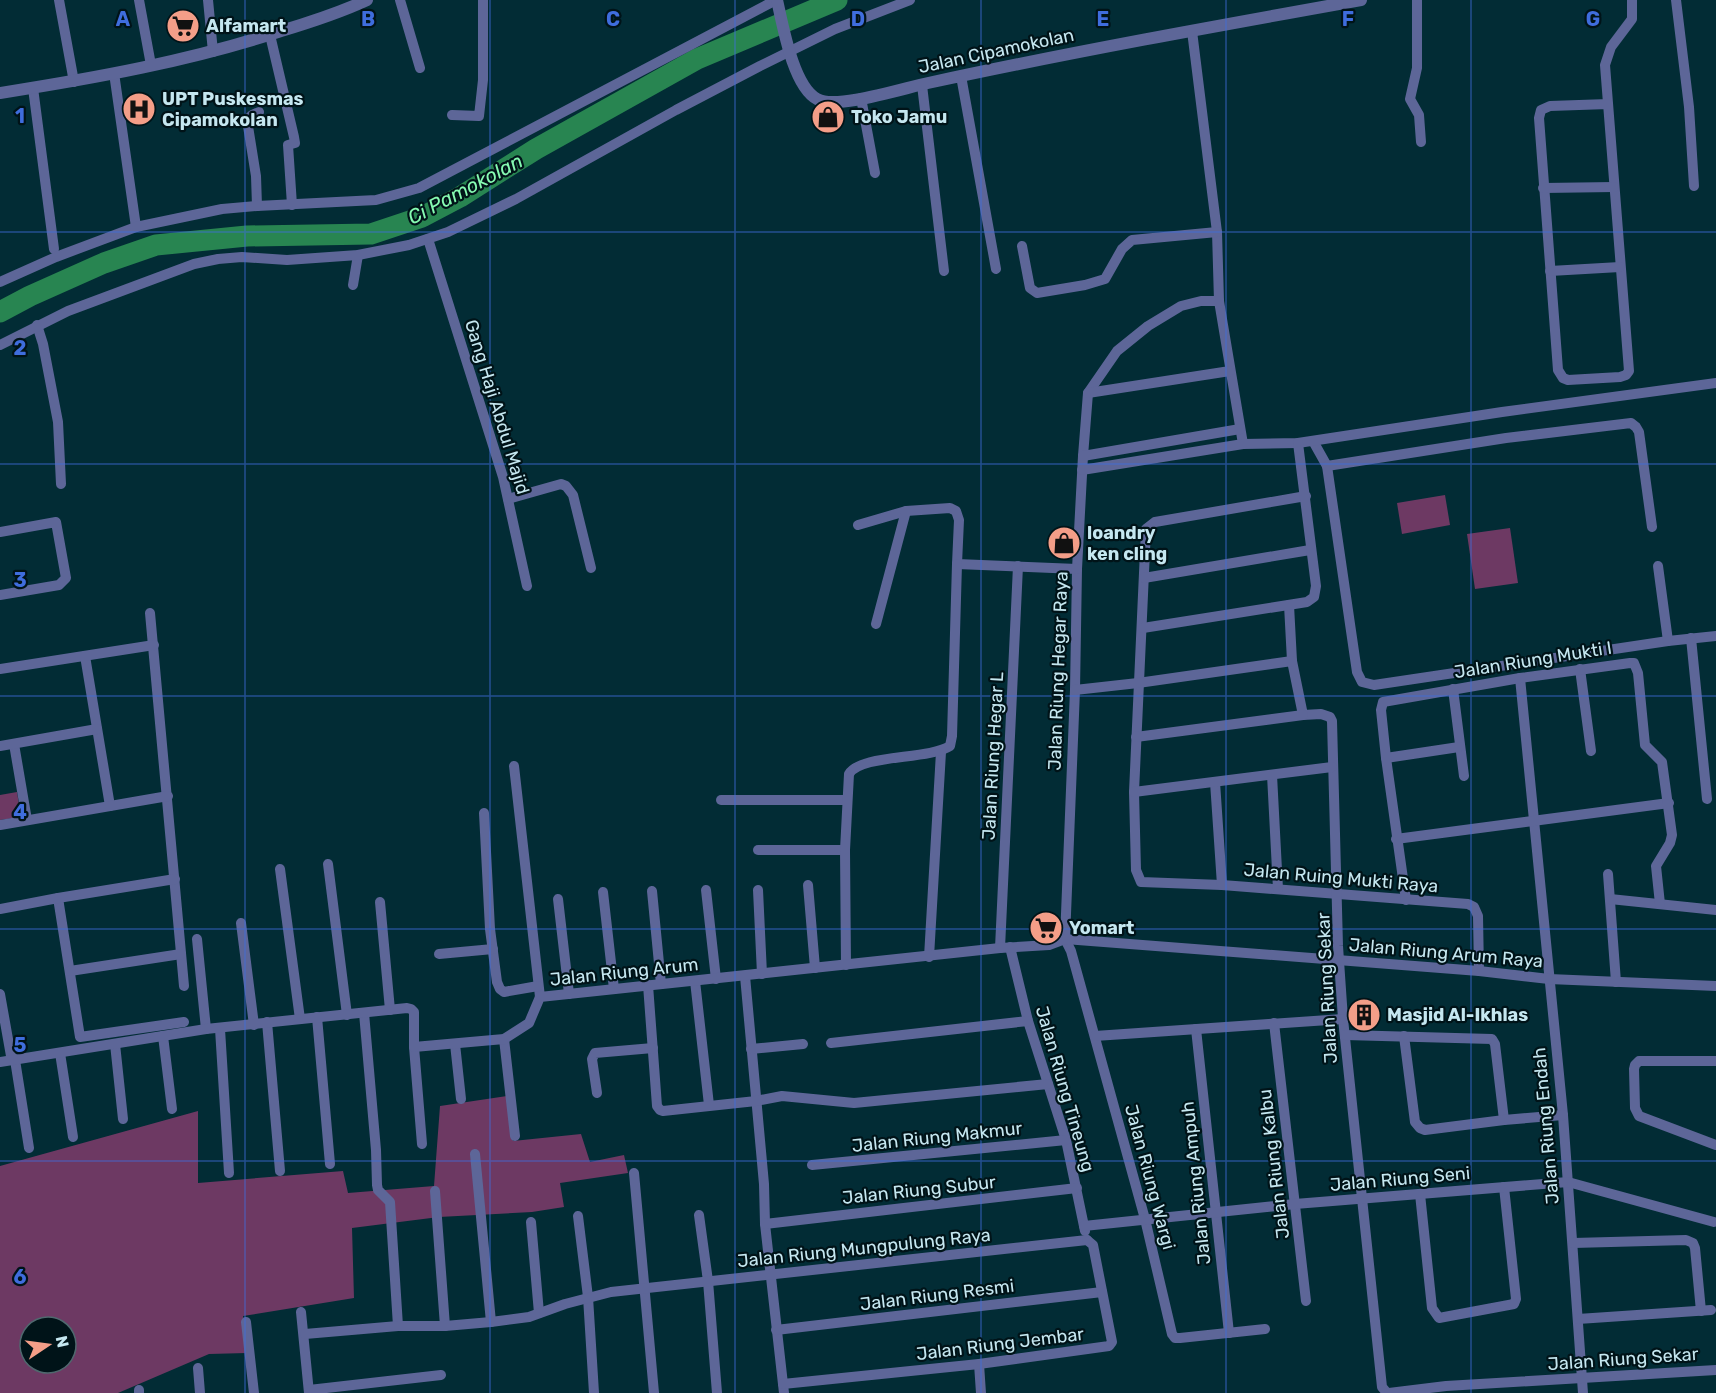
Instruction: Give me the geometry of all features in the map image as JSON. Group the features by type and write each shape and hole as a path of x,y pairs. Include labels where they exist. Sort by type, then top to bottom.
{"street":[{"path":"59,0 74,82"},
{"path":"139,0 151,65"},
{"path":"207,0 213,52"},
{"path":"1,89 33,88 74,82 213,52 330,17 354,3 367,0"},
{"path":"400,0 420,68"},
{"path":"452,115 478,116 483,80 483,0"},
{"path":"0,345 68,311 194,264 242,257 287,260 358,255 409,245 448,232 516,199 789,47 910,0"},
{"name":"Jalan Cipamokolan","path":"777,4 789,47 807,92 816,99 835,103 1036,60 1361,0"},
{"path":"1417,0 1417,68 1410,99 1419,115 1421,142"},
{"path":"1608,104 1550,106 1541,110 1539,118 1558,370 1563,378 1572,380 1620,377 1629,371 1605,65 1611,47 1632,19 1632,0"},
{"path":"1676,0 1689,107 1694,186"},
{"path":"0,282 56,257 136,227 222,209 376,200 419,188 777,4"},
{"path":"1192,31 1217,232 1219,301 1243,444"},
{"path":"270,35 295,143 288,145 292,205"},
{"path":"114,73 136,227"},
{"path":"961,76 996,269"},
{"path":"922,85 944,271"},
{"path":"33,88 54,249"},
{"path":"861,98 875,173"},
{"path":"257,206 256,176 247,120 259,112"},
{"path":"1543,188 1614,187"},
{"path":"1022,246 1030,288 1036,293 1085,285 1105,279 1122,249 1135,239 1217,232"},
{"name":"Gang Haji Abdul Majid","path":"428,239 508,499 527,586"},
{"path":"353,285 358,255"},
{"path":"1550,271 1620,267"},
{"path":"1088,393 1117,351 1148,326 1180,306 1201,301 1219,301"},
{"path":"37,325 43,344 58,422 61,484"},
{"path":"1088,393 1230,371"},
{"path":"1082,470 1243,444 1298,443 1716,383"},
{"name":"Jalan Riung Hegar Raya","path":"1065,939 1076,690 1077,569 1088,393"},
{"path":"1327,466 1506,438 1631,423 1639,432 1652,527"},
{"path":"1083,456 1240,429"},
{"path":"1313,441 1327,466 1357,672 1362,682 1374,685 1668,640 1716,636"},
{"path":"1143,628 1307,602 1314,597 1316,586 1298,443"},
{"path":"508,499 561,484 566,486 573,495 591,568"},
{"path":"1306,496 1155,522 1146,529 1134,792 1332,767"},
{"path":"846,965 845,850 849,774 856,766 917,754 941,752 950,746 959,520 956,511 950,508 906,511 858,525"},
{"path":"876,624 906,511"},
{"path":"0,532 56,522 66,578 59,585 0,595"},
{"path":"1144,578 1310,550"},
{"path":"957,564 1077,569"},
{"name":"Jalan Riung Hegar L","path":"1005,948 1018,566"},
{"path":"1658,566 1668,640"},
{"path":"1136,737 1303,715 1292,661 1289,605"},
{"path":"150,613 184,986"},
{"path":"1691,638 1707,799"},
{"path":"0,669 154,645"},
{"path":"85,656 110,806"},
{"path":"1076,690 1292,661"},
{"name":"Jalan Riung Mukti I","path":"1406,900 1386,758 1381,710 1383,702 1520,678 1634,663 1637,667 1645,745 1662,762 1669,803 1672,839 1657,860 1656,866 1660,904"},
{"path":"1580,669 1591,751"},
{"name":"Jalan Riung Endah","path":"1520,678 1563,1115 1583,1393"},
{"path":"1453,689 1464,776"},
{"name":"Jalan Riung Sekar","path":"1303,715 1321,714 1330,717 1332,721 1339,960 1343,1019 1382,1387 1388,1393 1716,1370"},
{"path":"0,746 97,729"},
{"path":"14,744 27,820"},
{"path":"1386,758 1459,747"},
{"path":"929,957 941,752"},
{"path":"484,813 493,949 500,989 504,992 539,992 514,766"},
{"path":"1272,775 1278,890"},
{"path":"1215,782 1222,885"},
{"name":"Jalan Ruing Mukti Raya","path":"1134,792 1136,870 1141,882 1222,885 1468,904 1474,907 1478,916 1479,971"},
{"path":"0,825 168,796"},
{"path":"721,800 846,800"},
{"path":"1396,839 1669,803"},
{"path":"758,850 845,850"},
{"path":"328,864 347,1016"},
{"path":"280,869 300,1019"},
{"path":"1608,874 1616,982"},
{"path":"0,909 175,879"},
{"path":"808,885 815,968"},
{"path":"706,890 716,979"},
{"path":"652,891 661,984"},
{"path":"758,891 762,974"},
{"path":"603,892 614,989"},
{"path":"58,898 80,1037 184,1022"},
{"path":"558,899 569,994"},
{"path":"1610,899 1716,909"},
{"path":"380,902 390,1010"},
{"path":"241,923 254,1025"},
{"path":"197,939 206,1029"},
{"name":"Jalan Riung Arum","path":"414,1047 504,1039 529,1023 539,992 569,994 1048,945 1065,939"},
{"name":"Jalan Riung Arum Raya","path":"1065,939 1479,971 1549,979 1716,986"},
{"name":"Jalan Riung Wargi","path":"1065,939 1071,951 1145,1219 1172,1334 1175,1338 1180,1338 1265,1329"},
{"name":"Jalan Riung Tineung","path":"1005,948 1028,1021 1044,1084 1066,1140 1087,1240"},
{"path":"439,954 493,949"},
{"path":"69,971 181,954"},
{"path":"745,976 764,1184 765,1224 784,1389"},
{"path":"694,981 708,1105"},
{"path":"648,986 657,1106 660,1110 756,1101 782,1096 854,1103 1044,1084"},
{"path":"0,993 30,1148"},
{"path":"0,1062 13,1058 60,1053 206,1029 406,1008 414,1012 414,1047 423,1144"},
{"path":"364,1013 376,1150 376,1185 390,1202 398,1326"},
{"path":"317,1017 330,1164"},
{"path":"1095,1036 1343,1019"},
{"path":"831,1043 1028,1021"},
{"path":"267,1022 280,1171"},
{"name":"Jalan Riung Kalbu","path":"1274,1023 1306,1301"},
{"path":"220,1029 229,1173"},
{"name":"Jalan Riung Ampuh","path":"1196,1029 1229,1333"},
{"path":"1345,1035 1492,1039 1495,1044 1504,1120"},
{"path":"163,1036 172,1109"},
{"path":"1404,1036 1415,1122 1420,1128 1425,1130 1563,1115"},
{"path":"504,1039 515,1136"},
{"path":"115,1044 123,1119"},
{"path":"455,1044 461,1099"},
{"path":"751,1049 803,1044"},
{"path":"597,1093 592,1059 595,1053 653,1048"},
{"path":"60,1053 73,1137"},
{"path":"1716,1061 1639,1061 1634,1069 1635,1108 1639,1116 1716,1145"},
{"name":"Jalan Riung Makmur","path":"812,1165 1066,1140"},
{"path":"475,1154 491,1322"},
{"path":"634,1173 654,1393"},
{"name":"Jalan Riung Seni","path":"1084,1227 1295,1204 1568,1182 1714,1222"},
{"path":"1420,1194 1432,1308 1439,1318 1514,1304 1516,1299 1504,1187"},
{"name":"Jalan Riung Subur","path":"765,1224 1077,1188"},
{"path":"435,1191 445,1326"},
{"path":"699,1215 708,1281 717,1393"},
{"path":"578,1216 588,1297 594,1393"},
{"path":"531,1222 539,1314"},
{"name":"Jalan Riung Mungpulung Raya","path":"305,1334 398,1326 445,1326 491,1322 539,1314 588,1297 611,1292 1087,1240"},
{"name":"Jalan Riung Jembar","path":"784,1389 1109,1346 1112,1342 1093,1245 1087,1240"},
{"path":"1573,1243 1686,1240 1693,1243 1706,1310 1578,1319"},
{"name":"Jalan Riung Resmi","path":"776,1330 1102,1292"},
{"path":"301,1312 309,1391 441,1375"},
{"path":"246,1322 254,1393"},
{"path":"979,1364 981,1393"},
{"path":"198,1368 200,1393"}],"shaded area":[{"path":"1445,495 1450,525 1402,534 1397,503"},
{"path":"1510,528 1518,583 1475,589 1467,534"},
{"path":"17,792 21,817 0,820 0,795"},
{"path":"507,1096 513,1141 581,1134 590,1162 624,1155 628,1173 560,1183 564,1207 532,1212 439,1217 352,1228 354,1298 243,1316 247,1353 209,1354 118,1393 0,1393 0,1166 198,1111 198,1183 343,1171 348,1193 434,1186 440,1106"}],"waterway":[{"name":"Ci Pamokolan","path":"0,312 104,263 156,245 247,236 371,234 422,217 460,197 536,149 697,59 837,0"}],"place":[{"name":"Alfamart","path":"183,26"},
{"name":"UPT Puskesmas Cipamokolan","path":"139,109"},
{"name":"Toko Jamu","path":"828,117"},
{"name":"loandry ken cling","path":"1064,543"},
{"name":"Yomart","path":"1046,928"},
{"name":"Masjid Al-Ikhlas","path":"1364,1015"}]}
